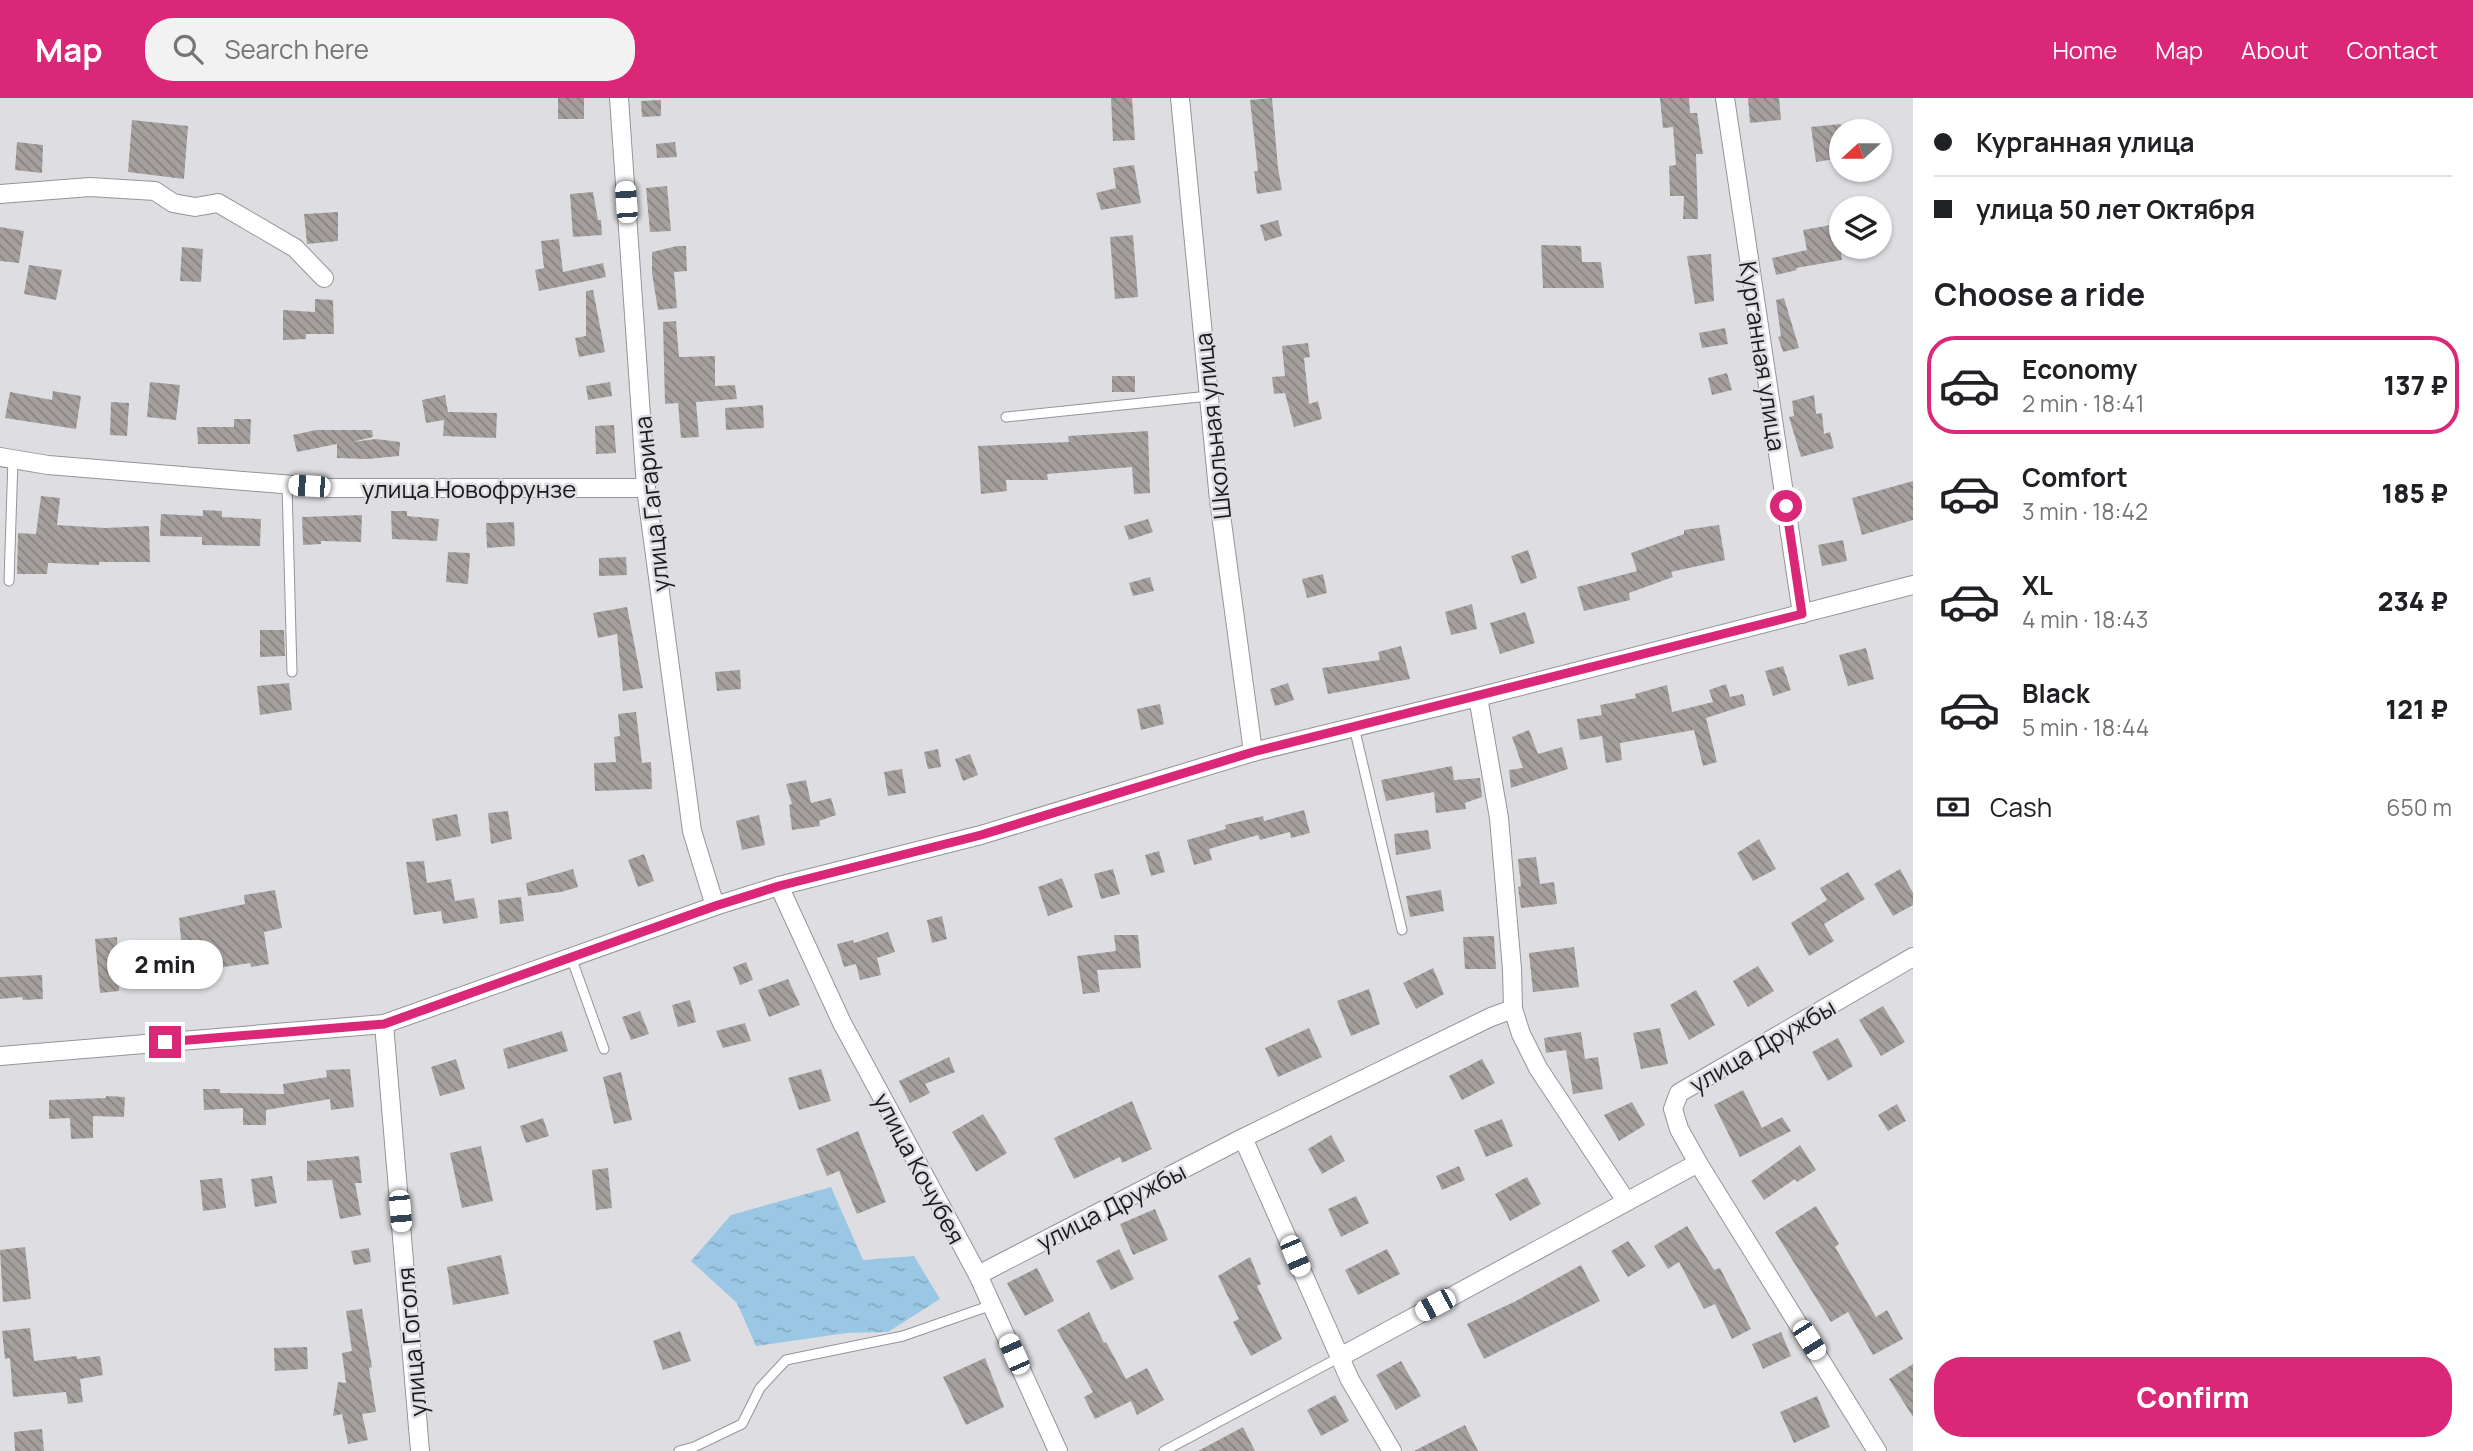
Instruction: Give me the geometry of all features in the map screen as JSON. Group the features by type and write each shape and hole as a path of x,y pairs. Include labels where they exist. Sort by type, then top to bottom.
{"street":[{"name":"улица Гагарина","path":"619,98 646,488 692,831 715,906"},
{"name":"Школьная улица","path":"1180,98 1219,500 1253,752"},
{"name":"Курганная улица","path":"1725,98 1802,614"},
{"path":"0,194 90,187 155,191 173,202 195,207 218,203 295,248 324,278"},
{"name":"улица Новофрунзе","path":"6,458 48,465 330,488 646,488"},
{"path":"0,1056 384,1024 715,906 779,886 981,835 1253,752 1913,585"},
{"path":"1478,697 1499,818 1513,1009 1521,1034 1538,1068 1626,1201"},
{"name":"улица Кочубея","path":"779,886 842,1023 978,1275 1058,1451"},
{"name":"улица Дружбы","path":"1877,1451 1698,1163 1679,1129 1672,1109 1679,1093 1913,957"},
{"name":"улица Дружбы","path":"978,1275 1243,1138 1513,1009"},
{"name":"улица Гоголя","path":"384,1024 420,1451"},
{"path":"1243,1138 1350,1380 1392,1451"},
{"path":"1340,1357 1698,1163"}],"lane":[{"path":"1006,417 1209,396"},
{"path":"6,458 9,581"},
{"path":"287,485 292,672"},
{"path":"1354,727 1402,930"},
{"path":"570,957 604,1049"},
{"path":"680,1451 741,1424 761,1388 786,1360 903,1336 992,1305"},
{"path":"1164,1451 1340,1357"}],"water":[{"path":"831,1187 863,1260 914,1256 940,1299 888,1332 846,1333 756,1346 737,1303 691,1261 731,1215"}],"building":[{"path":"558,98 584,98 584,119 558,119"},
{"path":"1111,98 1132,98 1135,140 1113,141"},
{"path":"1272,98 1282,190 1257,194 1254,171 1258,171 1250,100"},
{"path":"1660,98 1689,98 1690,113 1697,113 1703,154 1696,154 1698,219 1683,219 1684,196 1670,196 1669,166 1676,165 1673,127 1663,128"},
{"path":"1748,98 1779,98 1781,120 1750,123"},
{"path":"661,100 661,116 642,117 641,101"},
{"path":"132,120 188,126 184,179 128,172"},
{"path":"1829,125 1829,160 1816,162 1811,127"},
{"path":"17,142 43,145 42,173 15,170"},
{"path":"675,142 677,157 657,158 656,144"},
{"path":"1134,165 1141,203 1101,210 1096,193 1116,188 1113,168"},
{"path":"667,186 671,231 650,232 646,188"},
{"path":"593,192 602,235 573,237 570,194"},
{"path":"338,212 338,241 307,244 304,214"},
{"path":"1278,220 1282,236 1265,241 1260,225"},
{"path":"1829,225 1829,259 1842,260 1796,268 1797,270 1776,275 1772,258 1807,250 1803,230"},
{"path":"0,227 24,231 19,263 0,261"},
{"path":"1133,235 1138,297 1115,299 1110,237"},
{"path":"559,239 563,272 603,263 606,277 539,291 535,270 544,268 541,241"},
{"path":"1541,245 1581,246 1582,262 1601,262 1604,288 1543,288"},
{"path":"686,246 687,271 674,272 677,308 658,310 652,273 652,252"},
{"path":"182,247 203,249 201,282 180,281"},
{"path":"1711,254 1714,301 1695,304 1687,256"},
{"path":"29,265 62,270 56,300 24,294"},
{"path":"593,290 605,352 579,357 575,338 586,336 586,291"},
{"path":"1784,298 1799,348 1783,352 1778,337 1781,336 1776,300"},
{"path":"315,299 333,300 334,334 306,334 306,339 283,340 283,310 315,312"},
{"path":"676,321 679,357 715,356 715,386 735,385 737,399 696,402 699,437 681,438 678,403 665,404 663,322"},
{"path":"1725,328 1728,344 1702,348 1699,333"},
{"path":"1308,343 1310,357 1304,358 1309,404 1318,401 1322,419 1294,427 1285,393 1274,394 1272,377 1285,376 1282,346"},
{"path":"1727,373 1732,390 1712,395 1708,378"},
{"path":"1112,376 1135,376 1135,392 1112,392"},
{"path":"150,382 180,385 176,420 147,417"},
{"path":"610,382 612,396 588,400 586,386"},
{"path":"53,391 81,396 76,429 5,418 10,392 52,400"},
{"path":"445,395 448,412 497,413 496,438 443,436 444,420 426,423 422,400"},
{"path":"1814,395 1816,414 1822,413 1824,434 1830,432 1834,448 1801,457 1789,417 1794,416 1792,401"},
{"path":"111,402 129,403 127,436 110,435"},
{"path":"763,405 764,428 726,430 725,408"},
{"path":"234,419 251,419 250,444 198,444 197,427 234,427"},
{"path":"614,425 616,453 596,454 595,426"},
{"path":"316,430 372,430 373,437 352,442 376,439 400,442 399,456 337,458 337,444 297,452 293,435"},
{"path":"1148,431 1150,493 1134,494 1132,467 1047,474 1048,480 1006,480 1007,491 981,494 978,446 1069,442 1068,436"},
{"path":"1913,481 1913,520 1862,535 1852,498"},
{"path":"41,496 60,498 57,525 105,528 149,526 150,562 99,562 99,565 48,563 47,574 17,574 18,533 36,534"},
{"path":"203,510 222,511 222,517 261,519 260,546 202,545 202,537 160,536 161,514 203,516"},
{"path":"391,511 407,511 407,516 439,519 437,541 392,539"},
{"path":"362,515 361,542 321,541 321,544 303,545 302,517"},
{"path":"1148,519 1153,532 1129,540 1124,526"},
{"path":"514,522 515,546 487,548 486,523"},
{"path":"1719,525 1725,560 1671,572 1673,577 1629,593 1630,600 1584,611 1577,587 1637,571 1631,553 1684,534 1684,530"},
{"path":"1843,540 1847,561 1822,566 1818,545"},
{"path":"1528,550 1537,578 1521,584 1511,556"},
{"path":"448,552 470,553 468,584 446,582"},
{"path":"626,557 627,575 599,576 599,558"},
{"path":"1323,574 1327,593 1307,598 1302,579"},
{"path":"1150,577 1154,591 1133,596 1129,583"},
{"path":"1472,604 1477,629 1451,635 1445,612"},
{"path":"627,607 643,688 623,691 617,634 598,638 593,613"},
{"path":"1525,612 1535,643 1500,654 1490,623"},
{"path":"260,630 284,630 285,656 260,657"},
{"path":"1401,646 1410,679 1328,694 1322,668 1380,660 1378,652"},
{"path":"1866,648 1874,679 1848,686 1839,655"},
{"path":"1783,666 1791,690 1773,696 1765,671"},
{"path":"740,670 741,689 717,691 715,672"},
{"path":"289,683 292,710 260,715 257,686"},
{"path":"1288,683 1294,700 1275,706 1270,689"},
{"path":"1726,684 1730,697 1743,694 1746,705 1706,718 1717,762 1703,766 1694,730 1620,743 1622,760 1606,763 1602,736 1580,740 1577,719 1602,715 1600,705 1636,698 1635,694 1667,685 1672,712 1713,702 1709,690"},
{"path":"1160,704 1164,724 1141,730 1137,709"},
{"path":"636,712 642,763 651,762 652,789 595,791 594,763 616,762 614,737 620,736 618,714"},
{"path":"1529,730 1538,754 1562,747 1568,769 1511,788 1509,770 1523,768 1512,737"},
{"path":"938,749 941,767 928,769 924,752"},
{"path":"970,754 978,775 963,781 955,759"},
{"path":"1452,766 1454,780 1480,778 1482,797 1465,803 1466,809 1436,813 1434,792 1386,801 1381,780"},
{"path":"902,769 906,793 888,796 884,772"},
{"path":"806,780 811,803 831,798 836,815 819,821 820,826 792,830 789,805 792,804 786,784"},
{"path":"1304,810 1310,833 1291,838 1290,832 1260,840 1258,835 1209,849 1212,860 1194,865 1187,840 1226,829 1225,825 1263,816 1264,821"},
{"path":"508,811 512,839 491,844 488,813"},
{"path":"457,814 461,836 436,841 432,819"},
{"path":"759,815 765,845 742,850 736,821"},
{"path":"1428,830 1431,849 1396,855 1394,834"},
{"path":"1759,839 1776,869 1753,881 1737,853"},
{"path":"1159,851 1165,872 1151,876 1145,855"},
{"path":"644,854 654,881 638,887 628,860"},
{"path":"1536,857 1540,884 1554,882 1557,904 1521,908 1518,859"},
{"path":"424,861 427,883 451,879 455,901 474,898 478,918 443,924 441,911 414,915 406,862"},
{"path":"573,869 578,887 528,896 526,883"},
{"path":"1113,869 1120,894 1101,899 1094,874"},
{"path":"1900,869 1913,893 1913,905 1893,916 1874,884"},
{"path":"1848,872 1865,899 1824,924 1834,941 1809,956 1791,923 1827,900 1820,888"},
{"path":"1062,878 1073,907 1048,916 1038,887"},
{"path":"275,890 282,928 264,932 269,964 251,967 250,963 165,976 166,982 119,985 119,991 100,993 95,939 117,937 118,955 182,951 179,918 245,904 244,895"},
{"path":"1441,890 1444,911 1410,917 1406,896"},
{"path":"521,897 524,921 500,924 498,900"},
{"path":"942,916 947,939 932,943 927,920"},
{"path":"888,932 895,952 877,958 881,975 860,980 856,964 844,967 837,944 853,940 854,943"},
{"path":"1114,935 1138,935 1141,968 1097,970 1100,992 1083,994 1077,956 1116,951"},
{"path":"1494,936 1496,969 1465,969 1463,937"},
{"path":"1574,947 1579,987 1533,992 1529,953"},
{"path":"746,962 753,980 740,985 733,967"},
{"path":"1758,966 1774,991 1748,1007 1733,981"},
{"path":"1433,968 1444,994 1416,1009 1403,983"},
{"path":"42,975 43,999 0,999 0,977"},
{"path":"788,979 800,1005 769,1017 758,990"},
{"path":"1369,989 1380,1024 1351,1036 1337,1001"},
{"path":"1696,990 1715,1025 1689,1040 1670,1005"},
{"path":"690,1000 696,1022 678,1027 672,1005"},
{"path":"1883,1006 1905,1042 1881,1056 1859,1020"},
{"path":"640,1011 649,1034 631,1040 622,1017"},
{"path":"745,1023 751,1041 723,1048 716,1031"},
{"path":"1309,1028 1322,1057 1278,1077 1265,1048"},
{"path":"1660,1028 1668,1064 1641,1069 1633,1033"},
{"path":"562,1031 568,1051 508,1069 503,1049"},
{"path":"1581,1032 1585,1059 1598,1057 1603,1089 1573,1094 1566,1050 1546,1053 1544,1038"},
{"path":"1838,1038 1853,1066 1828,1081 1812,1052"},
{"path":"949,1057 955,1072 925,1084 930,1093 910,1103 899,1081"},
{"path":"456,1059 465,1089 440,1096 431,1067"},
{"path":"1482,1059 1495,1083 1462,1100 1449,1076"},
{"path":"350,1069 354,1107 331,1110 330,1099 266,1110 266,1125 243,1125 243,1108 204,1110 203,1089 220,1089 220,1093 284,1094 283,1084 327,1077 326,1070"},
{"path":"821,1069 831,1101 799,1110 788,1078"},
{"path":"621,1072 632,1120 614,1124 603,1077"},
{"path":"1743,1090 1762,1128 1782,1117 1791,1131 1740,1157 1714,1105"},
{"path":"125,1097 124,1117 93,1116 93,1138 71,1139 70,1118 49,1119 49,1100"},
{"path":"1132,1101 1152,1149 1122,1163 1120,1157 1074,1179 1054,1138"},
{"path":"1632,1102 1645,1125 1619,1141 1604,1115"},
{"path":"1897,1104 1906,1121 1888,1131 1878,1115"},
{"path":"983,1114 1007,1153 976,1172 952,1132"},
{"path":"543,1118 549,1136 526,1143 520,1126"},
{"path":"1502,1119 1513,1146 1486,1157 1474,1130"},
{"path":"858,1131 886,1202 857,1214 839,1171 827,1176 816,1149"},
{"path":"1331,1135 1345,1161 1322,1174 1308,1149"},
{"path":"1800,1145 1816,1170 1797,1182 1795,1179 1764,1200 1751,1181"},
{"path":"481,1146 493,1201 462,1208 450,1153"},
{"path":"359,1156 362,1183 355,1183 361,1215 340,1219 332,1180 307,1181 307,1161"},
{"path":"1459,1166 1465,1180 1442,1190 1436,1176"},
{"path":"608,1168 612,1208 596,1210 592,1170"},
{"path":"272,1176 277,1203 255,1207 251,1179"},
{"path":"1527,1177 1541,1204 1510,1221 1495,1194"},
{"path":"222,1178 226,1208 203,1211 200,1180"},
{"path":"1356,1196 1369,1223 1341,1237 1328,1209"},
{"path":"1816,1206 1839,1244 1835,1247 1876,1317 1887,1310 1903,1339 1873,1355 1848,1312 1831,1322 1775,1232"},
{"path":"1155,1209 1168,1240 1133,1255 1120,1224"},
{"path":"1687,1226 1714,1270 1720,1268 1751,1329 1732,1339 1715,1304 1704,1309 1679,1262 1668,1269 1654,1246"},
{"path":"1628,1241 1646,1266 1628,1277 1611,1251"},
{"path":"25,1247 31,1299 3,1302 0,1250"},
{"path":"369,1248 371,1262 354,1265 351,1251"},
{"path":"1119,1249 1134,1279 1111,1290 1096,1261"},
{"path":"1387,1249 1400,1274 1358,1295 1345,1270"},
{"path":"501,1255 509,1294 453,1305 447,1267"},
{"path":"1250,1257 1261,1284 1257,1286 1282,1339 1251,1356 1233,1322 1239,1319 1218,1276"},
{"path":"1581,1265 1600,1301 1484,1359 1467,1324"},
{"path":"1037,1268 1054,1301 1025,1316 1007,1283"},
{"path":"362,1309 376,1412 362,1414 368,1440 348,1444 342,1414 333,1416 338,1382 346,1383 342,1353 352,1351 346,1311"},
{"path":"1089,1312 1126,1379 1147,1368 1164,1400 1137,1415 1131,1401 1095,1419 1084,1397 1093,1392 1057,1330"},
{"path":"30,1328 34,1361 100,1356 103,1375 80,1379 83,1402 68,1404 66,1392 13,1397 10,1358 5,1359 2,1331"},
{"path":"680,1331 691,1361 663,1370 653,1341"},
{"path":"1781,1332 1791,1356 1763,1369 1752,1344"},
{"path":"307,1347 308,1369 275,1371 274,1348"},
{"path":"985,1358 1004,1407 966,1425 943,1377"},
{"path":"1401,1361 1421,1396 1396,1410 1376,1375"},
{"path":"1913,1364 1913,1417 1889,1379"},
{"path":"1335,1395 1349,1421 1321,1436 1307,1410"},
{"path":"1817,1396 1830,1427 1794,1443 1780,1412"},
{"path":"1465,1425 1478,1451 1414,1451"},
{"path":"1243,1427 1255,1451 1198,1451"},
{"path":"42,1429 44,1451 15,1451 14,1432"}],"route":[{"path":"165,1042 384,1024 715,906 779,886 981,835 1253,752 1802,614 1786,506"}]}
